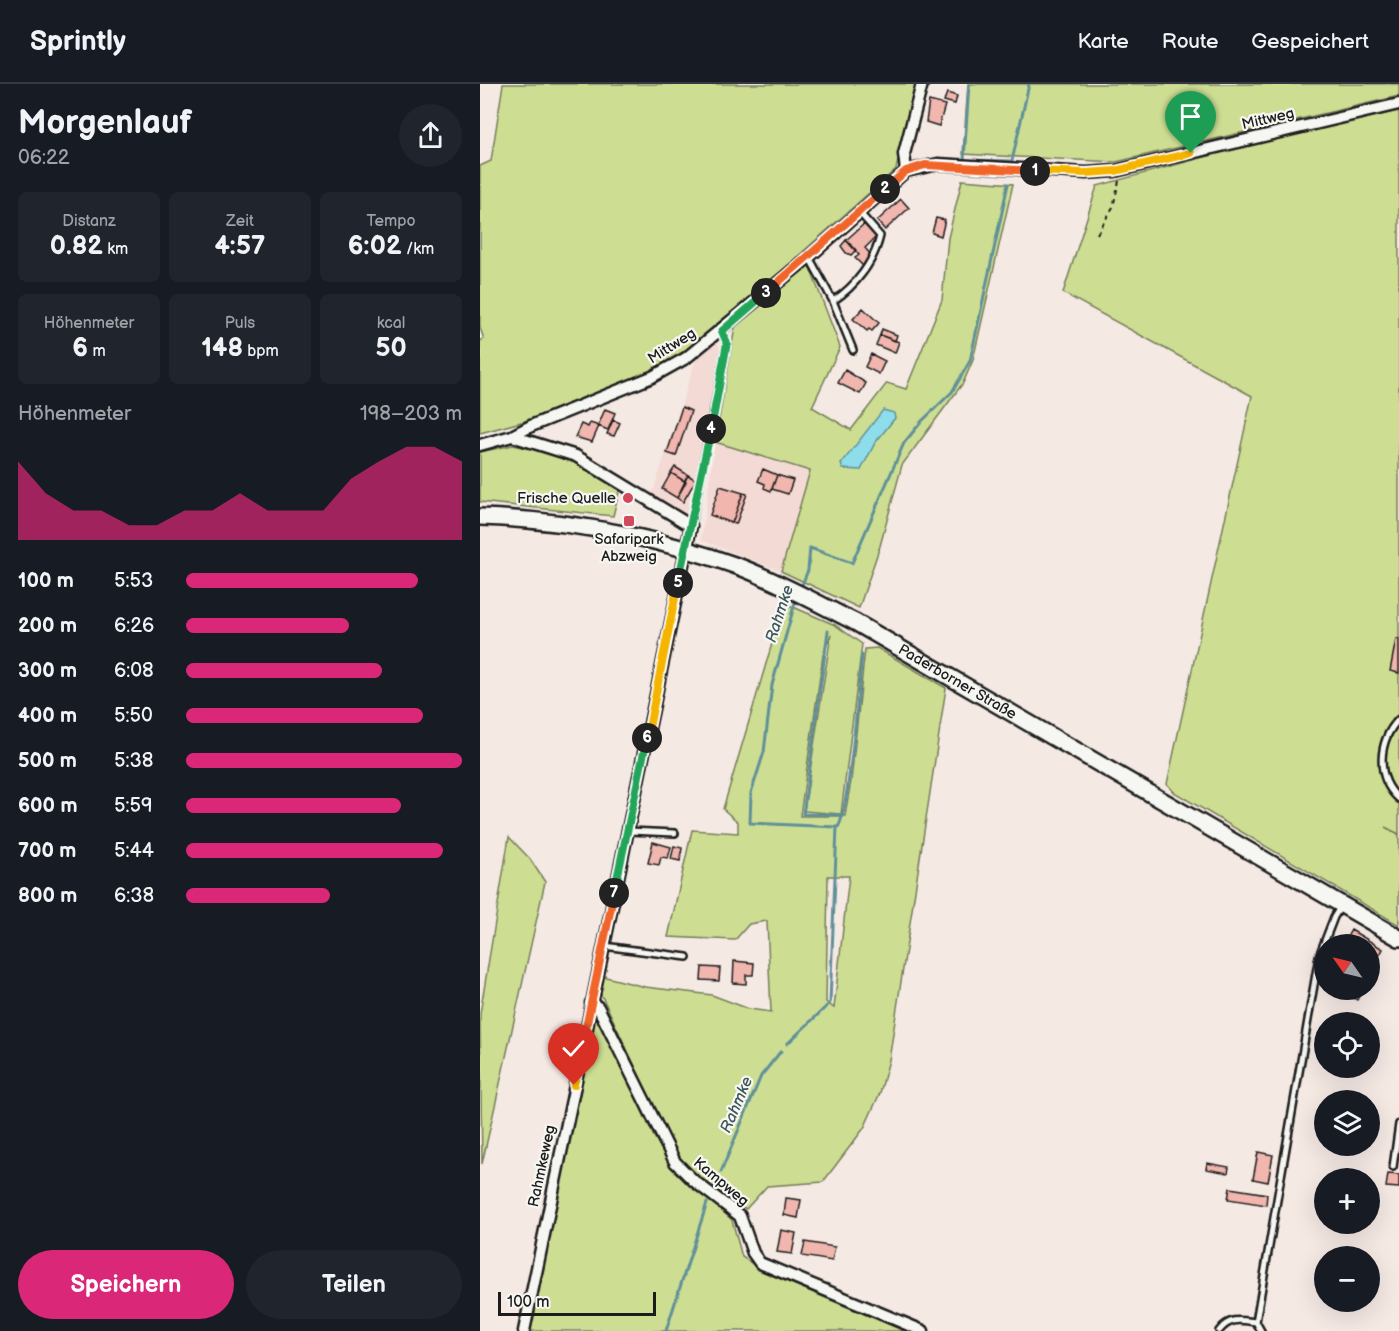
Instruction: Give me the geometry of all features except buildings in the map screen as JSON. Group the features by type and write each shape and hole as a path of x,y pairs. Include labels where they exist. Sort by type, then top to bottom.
{"main road":[{"name":"Paderborner Straße","path":"480,516 579,525 685,550 741,567 855,622 1399,938"}],"street":[{"path":"906,171 904,154 922,84"},
{"name":"Mittweg","path":"480,445 512,436 666,370 722,331 906,171 939,164 1086,173 1121,169 1399,104"},
{"path":"512,436 576,456 691,526 685,550"},
{"name":"Rahmkeweg","path":"524,1331 685,550"},
{"name":"Kampweg","path":"591,1004 598,1007 675,1162 694,1181 740,1216 753,1253 760,1263 923,1331"}],"lane":[{"path":"833,301 842,295 865,270 877,250 880,236 859,212"},
{"path":"809,257 833,301 853,350"},
{"path":"691,526 727,343 722,331"},
{"path":"1399,719 1388,730 1383,742 1382,757 1389,789 1399,799"},
{"path":"627,831 675,833"},
{"path":"1261,1331 1256,1322 1319,956 1334,916 1342,905"},
{"path":"603,946 687,957"},
{"path":"1393,1167 1399,1124"},
{"path":"1220,1331 1226,1322 1235,1320 1256,1322"}],"path":[{"path":"1097,234 1113,207 1121,169"}],"shaded area":[{"path":"717,341 722,351 700,474 689,516 650,493 654,489 696,359"},
{"path":"715,442 810,471 781,571 701,540"}],"green space":[{"path":"503,84 917,84 896,169 714,331 662,366 525,421 480,433 480,341 484,339 480,328 480,166 491,161"},
{"path":"968,84 1399,84 1399,96 1116,162 963,154"},
{"path":"1399,109 1399,834 1385,827 1399,835 1399,925 1174,792 1167,784 1252,396 1063,293 1097,186 1290,134"},
{"path":"962,180 1013,184 973,360 963,383 902,465 880,546 859,608 781,571 810,471 715,442 735,327 809,265 840,347 812,407 851,430 887,383 906,389 942,300 948,238"},
{"path":"513,445 573,458 620,488 613,516 480,502 480,452"},
{"path":"784,603 835,625 862,644 841,814 804,811 831,634 823,655 800,816 845,816 865,649 877,648 946,688 889,1060 880,1093 864,1128 823,1182 767,1186 746,1209 708,1184 675,1152 601,994 602,976 645,987 712,995 749,1009 771,1012 767,921 749,924 735,940 668,937 692,830 738,833 738,822 723,809","holes":["828,876 849,876 834,1008 826,1002"]},
{"path":"509,837 530,859 545,882 482,1164 480,1014"},
{"path":"594,1018 600,1018 653,1135 670,1164 732,1220 742,1257 759,1268 904,1331 529,1331"}],"water":[{"path":"883,410 894,413 895,418 875,443 861,470 843,469 841,464"}],"waterway":[{"path":"969,84 964,160 1012,161 1029,84"},
{"name":"Rahmke","path":"800,590 808,570 810,548 852,563 904,443 922,421 952,392 970,361 1008,184"},
{"name":"Rahmke","path":"787,1044 830,1003 837,827 750,823 751,793 764,752 772,685 796,599"},
{"name":"Rahmke","path":"828,631 803,814 842,815"},
{"path":"838,827 850,774 862,655"},
{"name":"Rahmke","path":"721,1172 761,1076 781,1051"},
{"name":"Rahmke","path":"714,1188 716,1182"},
{"name":"Rahmke","path":"666,1331 707,1203"}],"place":[{"name":"Frische Quelle","path":"628,498"},
{"name":"Safaripark Abzweig","path":"629,521"}],"route":[{"path":"574,1085 710,431 727,343 722,331 894,181 906,171 918,166 939,164 1086,173 1115,171 1191,153"}]}
